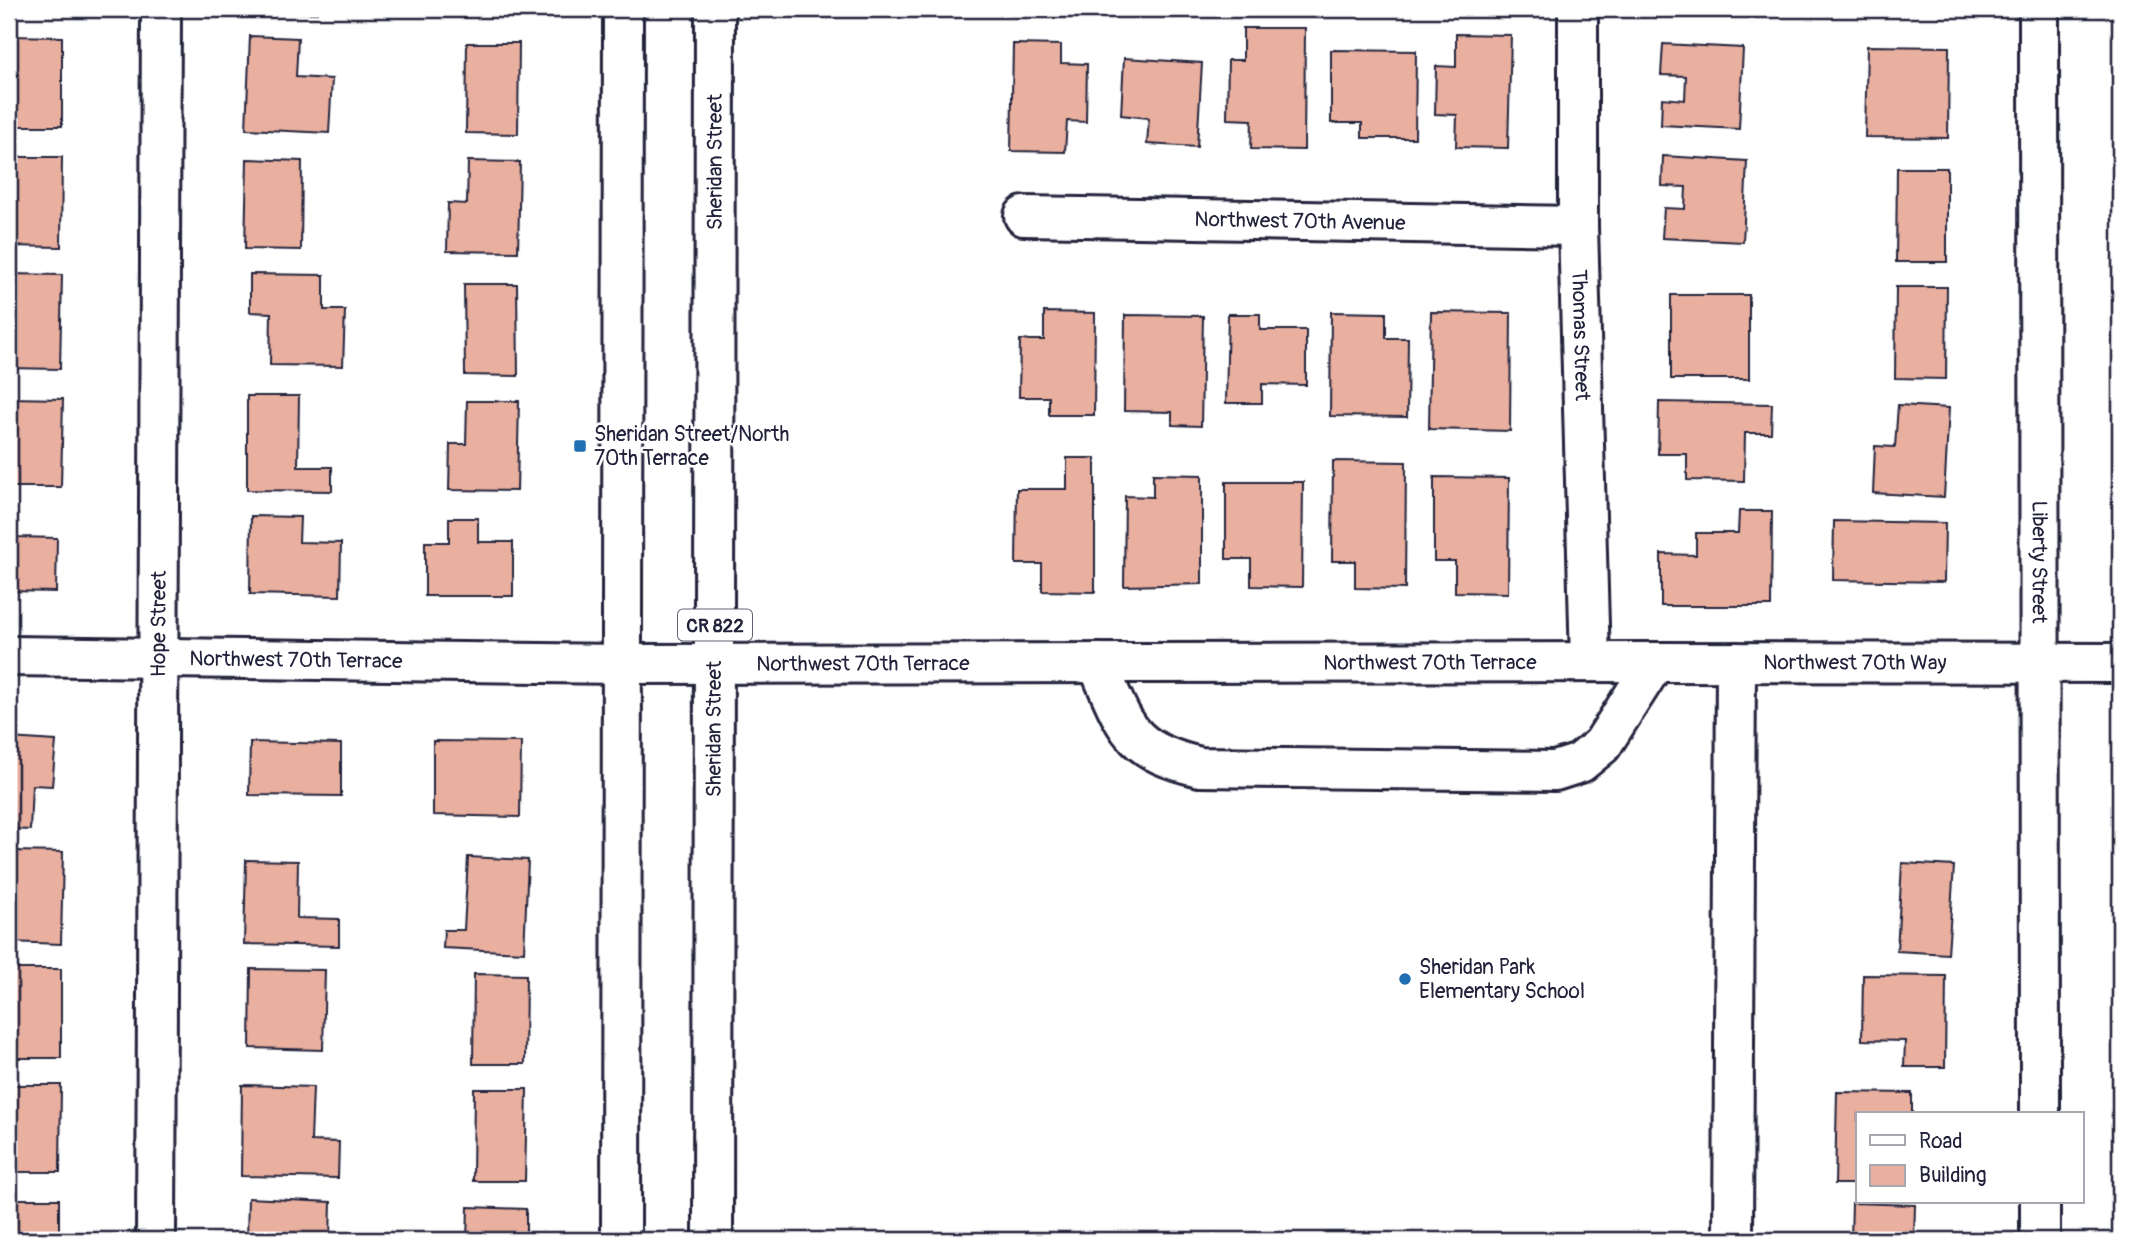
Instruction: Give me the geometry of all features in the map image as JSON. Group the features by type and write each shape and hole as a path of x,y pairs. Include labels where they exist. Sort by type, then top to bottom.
{"street":[{"name":"Hope Street","path":"156,1240 161,9"},
{"path":"621,1240 623,9"},
{"name":"Sheridan Street","path":"713,1240 715,9"},
{"name":"Thomas Street","path":"1578,9 1578,226 1590,662"},
{"name":"Liberty Street","path":"2039,9 2040,1112"},
{"name":"Northwest 70th Avenue","path":"1024,216 1578,226"},
{"name":"Northwest 70th Terrace","path":"9,656 622,664 1590,662"},
{"name":"Northwest 70th Way","path":"1590,662 2120,663"},
{"path":"1097,663 1126,727 1146,748 1169,760 1190,765 1555,771 1580,763 1602,745 1655,662"},
{"path":"1733,1240 1736,662"},
{"path":"2040,1204 2040,1240"}],"building":[{"path":"258,9 317,9 317,13 258,12"},
{"path":"466,9 519,9 518,14 466,14"},
{"path":"1243,28 1305,28 1304,150 1251,149 1252,120 1227,119 1228,60 1243,60"},
{"path":"1456,34 1511,35 1508,148 1456,147 1457,115 1435,114 1436,66 1456,67"},
{"path":"9,36 62,37 62,126 9,126"},
{"path":"250,36 298,38 296,77 332,79 329,133 246,129"},
{"path":"467,43 519,43 518,134 466,133"},
{"path":"1013,44 1061,45 1061,63 1087,64 1086,122 1067,121 1065,152 1011,151"},
{"path":"1663,44 1743,48 1739,129 1661,125 1662,98 1685,100 1686,76 1661,75"},
{"path":"1867,46 1949,47 1948,138 1865,137"},
{"path":"1331,50 1416,51 1415,138 1362,138 1362,123 1331,123"},
{"path":"1124,58 1202,63 1197,147 1147,144 1149,118 1121,115"},
{"path":"1663,156 1747,161 1743,242 1662,238 1664,208 1685,209 1686,187 1662,186"},
{"path":"9,157 62,157 61,247 9,246"},
{"path":"247,159 302,161 301,250 245,249"},
{"path":"468,161 520,162 518,252 447,251 448,203 467,204"},
{"path":"1897,168 1947,168 1947,262 1896,262"},
{"path":"11,274 62,275 60,369 9,368"},
{"path":"250,274 324,275 324,310 345,310 343,366 270,365 271,313 250,312"},
{"path":"464,284 517,284 518,376 465,375"},
{"path":"1896,287 1947,287 1946,379 1895,378"},
{"path":"1671,295 1749,295 1749,379 1671,379"},
{"path":"1044,312 1095,313 1094,415 1049,415 1049,397 1019,397 1020,340 1044,340"},
{"path":"1331,312 1386,313 1386,338 1408,338 1407,417 1330,416"},
{"path":"1431,312 1511,313 1510,431 1429,429"},
{"path":"1228,314 1260,314 1260,330 1306,330 1306,385 1262,384 1262,403 1226,403"},
{"path":"1125,315 1203,316 1201,426 1172,425 1172,412 1124,411"},
{"path":"247,396 299,396 298,467 332,467 332,491 247,490"},
{"path":"9,398 63,399 61,487 9,487"},
{"path":"467,401 519,401 517,491 449,490 450,444 466,444"},
{"path":"1659,402 1772,404 1771,433 1745,433 1744,481 1687,480 1687,454 1658,454"},
{"path":"1898,405 1949,408 1944,497 1873,493 1875,446 1895,447"},
{"path":"1067,458 1095,458 1095,592 1042,591 1042,564 1016,564 1017,489 1067,489"},
{"path":"1333,461 1406,462 1405,589 1355,588 1355,561 1332,561"},
{"path":"1153,474 1202,475 1202,584 1124,586 1125,496 1153,497"},
{"path":"1434,477 1509,478 1508,593 1455,592 1455,561 1434,561"},
{"path":"1226,482 1303,482 1302,587 1251,586 1251,559 1226,559"},
{"path":"1739,511 1772,511 1771,606 1661,606 1661,554 1696,555 1696,533 1738,533"},
{"path":"251,516 300,517 299,542 341,543 340,596 250,594"},
{"path":"9,518 15,518 15,537 57,538 56,592 9,591"},
{"path":"449,518 478,518 478,542 513,542 513,596 425,596 425,542 449,542"},
{"path":"1834,521 1945,523 1944,582 1833,580"},
{"path":"9,738 56,741 52,786 32,785 30,830 9,829"},
{"path":"433,741 521,742 520,817 433,815"},
{"path":"250,742 341,744 341,796 249,795"},
{"path":"11,851 63,852 61,944 9,942"},
{"path":"468,857 528,860 524,952 443,948 444,930 464,930"},
{"path":"246,860 298,861 297,918 339,919 339,946 244,944"},
{"path":"2120,862 2120,954 2119,954"},
{"path":"1902,863 1954,866 1948,954 1897,951"},
{"path":"9,969 61,969 61,1058 9,1058"},
{"path":"251,969 325,970 323,1050 250,1048"},
{"path":"474,974 526,975 525,1064 473,1064"},
{"path":"1863,975 1946,976 1945,1067 1904,1067 1905,1041 1862,1040"},
{"path":"11,1085 61,1085 60,1172 9,1172"},
{"path":"242,1085 313,1087 311,1141 339,1142 338,1178 241,1176"},
{"path":"474,1089 527,1089 525,1181 473,1181"},
{"path":"1837,1092 1912,1093 1912,1112 1856,1112 1856,1184 1835,1184"},
{"path":"2120,1094 2120,1186 2119,1186"},
{"path":"248,1198 331,1202 330,1240 247,1240"},
{"path":"9,1199 59,1199 59,1240 9,1240"},
{"path":"1852,1203 1915,1205 1914,1240 1851,1240"},
{"path":"468,1207 526,1209 526,1240 467,1240"}],"place":[{"name":"Sheridan Street/North 70th Terrace","path":"580,446"},
{"name":"Sheridan Park Elementary School","path":"1405,979"}]}
